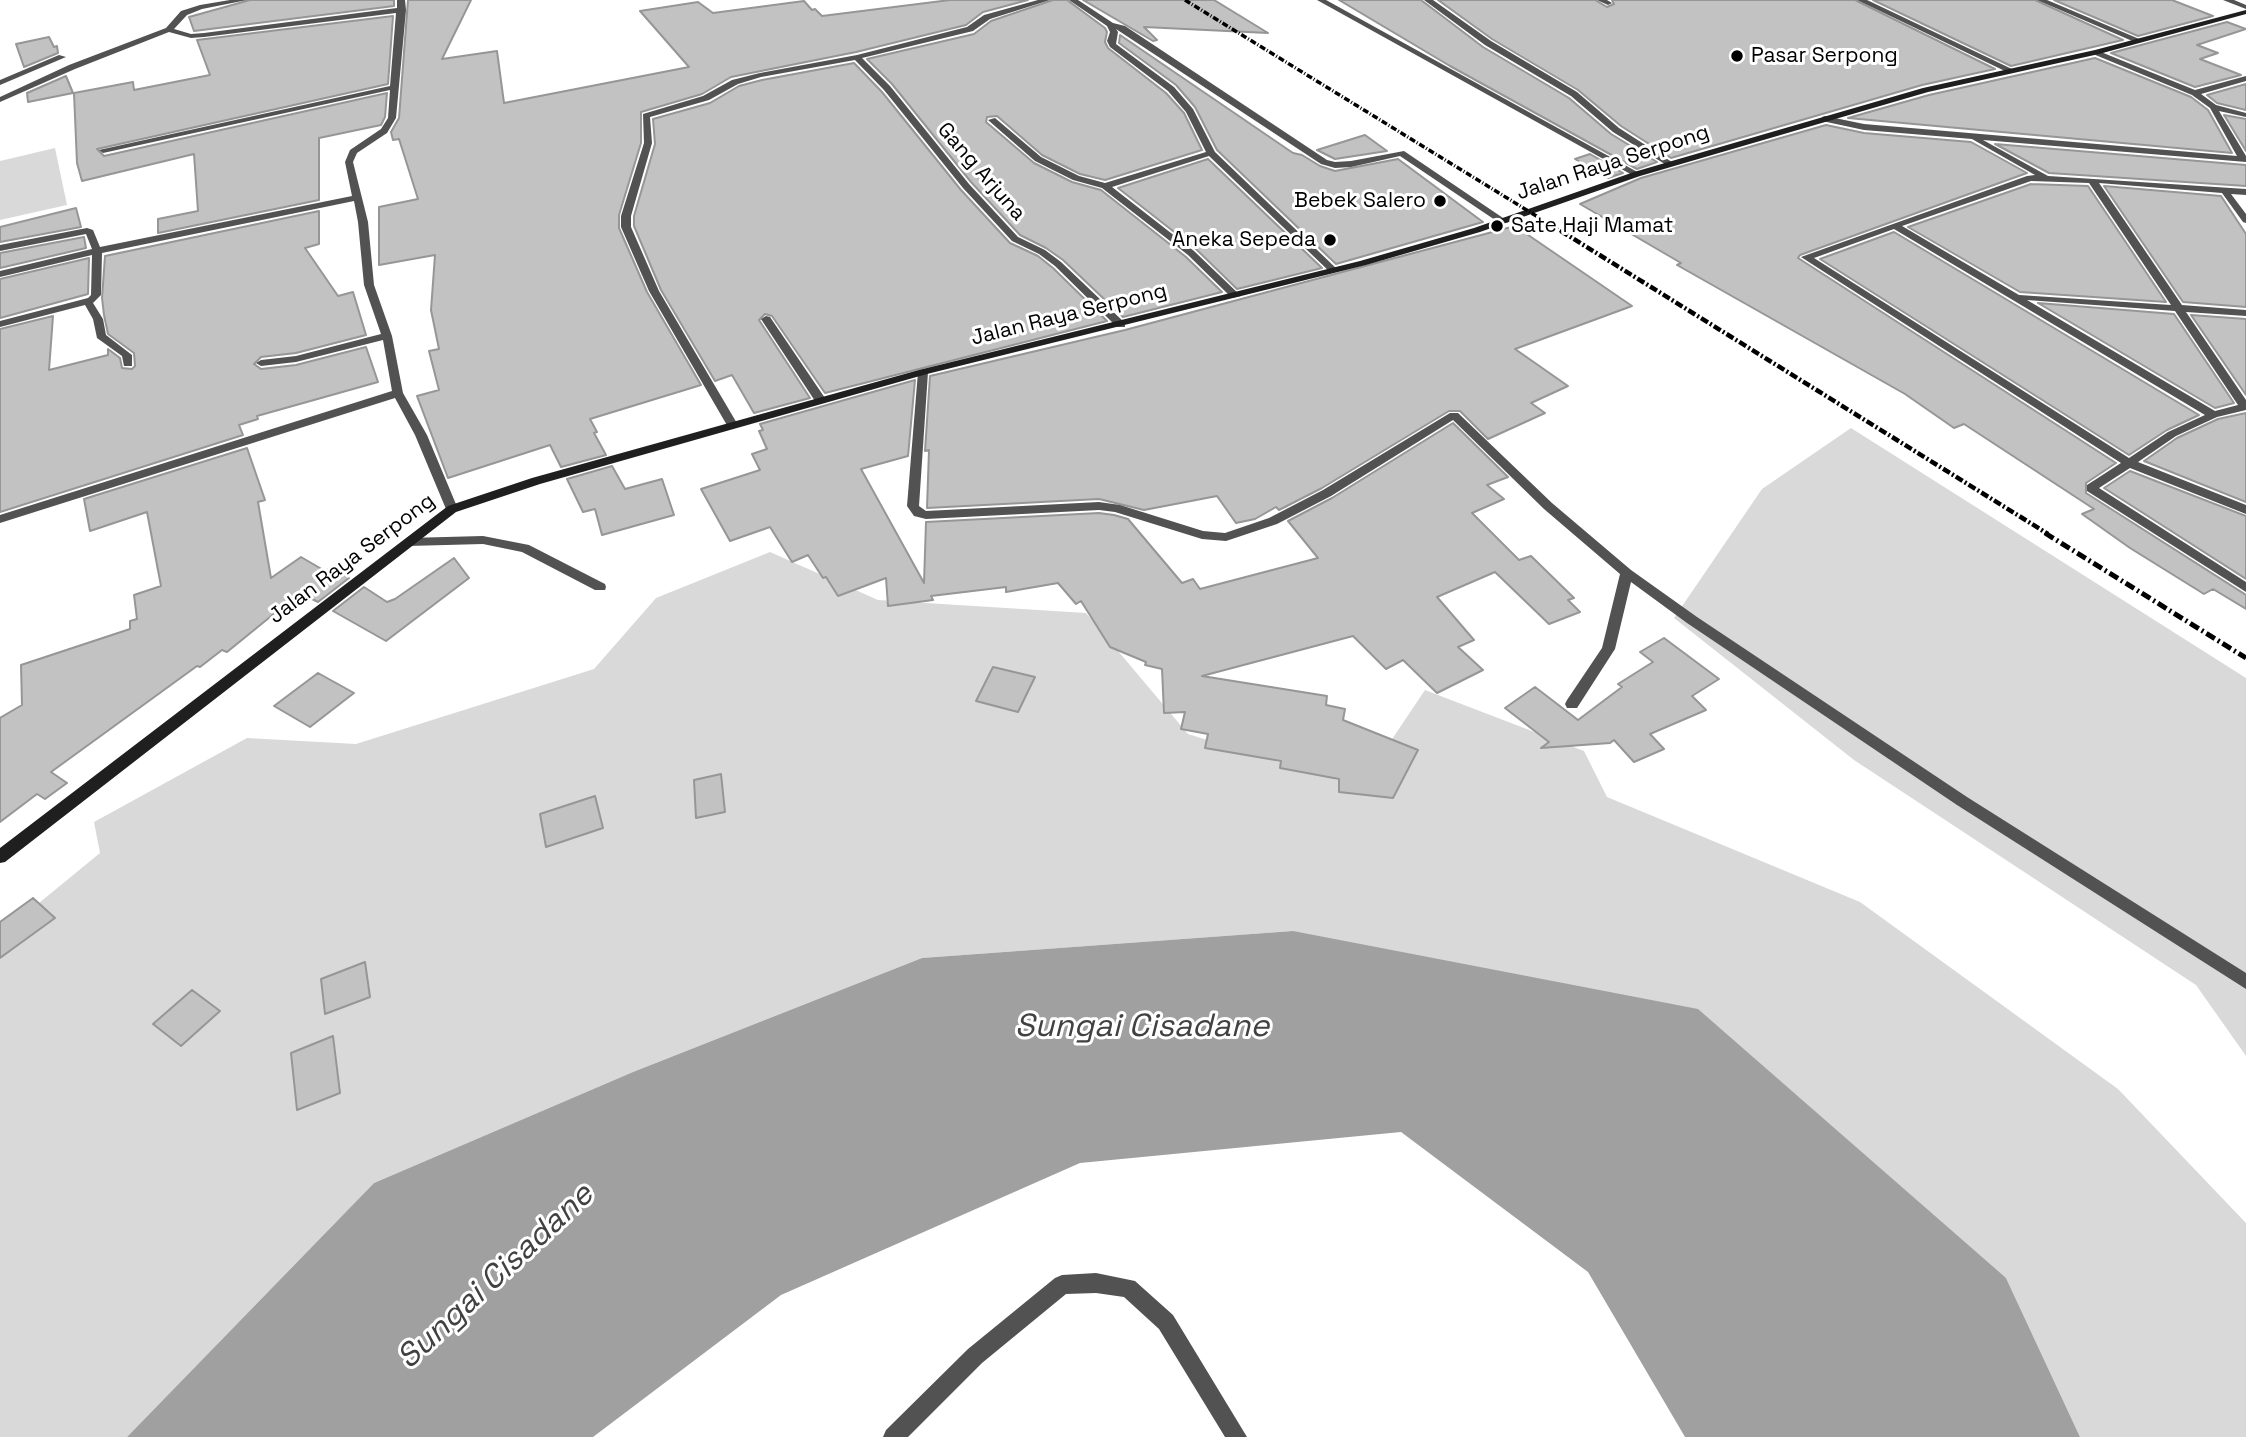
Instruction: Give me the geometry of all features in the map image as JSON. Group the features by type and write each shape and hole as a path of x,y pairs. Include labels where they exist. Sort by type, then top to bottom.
{"main road":[{"name":"Jalan Raya Serpong","path":"0,857 452,509 536,481 923,372 1334,271 1504,222 1637,174 1926,90 2140,41 2246,10"}],"street":[{"path":"0,100 72,67 169,30 184,13 200,7 243,0"},
{"path":"732,425 654,291 626,227 626,216 648,144 646,117 706,97 732,83 760,75 857,57 970,29 987,18 1046,0"},
{"path":"1073,0 1110,25 1122,28 1324,162 1335,165 1351,164 1401,153 1504,222"},
{"path":"1321,0 1637,174"},
{"path":"1428,0 1488,43 1574,94 1616,130 1671,164"},
{"path":"1861,0 2010,70"},
{"path":"2041,0 2140,41"},
{"path":"2227,0 2246,10"},
{"path":"169,30 191,36 204,36 402,5 392,118 388,126 349,158 355,198 363,222 369,285 387,337 398,393 421,435 452,509"},
{"path":"1110,25 1114,32 1111,44 1171,89 1190,111 1211,153 1334,271"},
{"path":"2096,52 2195,93 2213,107 2245,159"},
{"path":"0,83 62,57"},
{"name":"Gang Arjuna","path":"857,57 887,88 966,186 1015,239 1042,252 1058,264 1121,325"},
{"path":"2195,93 2246,78"},
{"path":"103,150 395,87"},
{"path":"2213,107 2246,115"},
{"path":"1825,119 1864,127 2245,159"},
{"path":"992,120 1038,159 1076,178 1105,186 1191,253 1237,296"},
{"path":"1972,136 2045,177"},
{"path":"1105,186 1211,153"},
{"path":"2246,192 2045,177 2022,179 1897,227 1806,257 2129,463 2246,510"},
{"path":"2092,180 2245,407 2213,415 2172,434 2091,488 2246,587"},
{"path":"2225,191 2246,220"},
{"path":"0,274 97,251 355,198"},
{"path":"1897,227 2018,296 2213,415"},
{"path":"0,248 87,231 90,232 97,251 96,295 88,302 0,324"},
{"path":"2018,296 2246,313"},
{"path":"88,302 98,319 102,336 127,355 128,365"},
{"path":"766,319 821,401"},
{"path":"261,363 296,359 387,337"},
{"path":"923,372 913,506 922,514 1099,506 1116,508 1202,535 1226,537 1273,521 1327,494 1454,415 1548,506 1627,573 1692,620 1962,802 2246,982"},
{"path":"0,519 398,393"},
{"path":"408,542 483,540 525,548 600,587"},
{"path":"1573,704 1608,649 1627,573"},
{"path":"893,1437 975,1356 1062,1286 1097,1283 1128,1288 1166,1322 1237,1437"}],"shaded area":[{"path":"55,148 67,205 0,220 0,161"},
{"path":"1851,428 2246,678 2246,1056 2196,985 1854,760 1674,618 1762,489"},
{"path":"770,552 878,600 1086,613 1188,734 1360,787 1425,690 1584,751 1607,797 1860,902 2118,1089 2246,1223 2246,1437 2080,1437 2006,1278 1293,931 922,958 633,1072 374,1183 127,1437 0,1437 0,935 100,853 94,822 247,738 356,744 594,669 656,598"}],"water":[{"name":"Sungai Cisadane","path":"1293,931 1698,1009 2006,1278 2080,1437 1685,1437 1588,1272 1401,1132 1080,1163 781,1295 593,1437 127,1437 374,1183 633,1072 922,958"}],"building":[{"path":"250,0 394,0 394,6 194,31 189,17"},
{"path":"408,0 471,0 442,59 497,51 504,103 689,67 640,11 698,2 713,13 804,1 822,16 950,0 1028,0 983,12 966,25 856,52 731,77 702,94 641,112 641,143 619,215 619,228 647,292 701,385 590,419 606,455 561,467 550,445 448,478 417,396 439,390 429,351 439,349 431,310 435,255 379,265 379,207 418,199 399,139 393,140 391,132 399,118"},
{"path":"1053,0 1067,0 1105,28 1108,48 1166,93 1184,113 1202,150 1105,180 1080,174 1042,155 997,116 987,117 986,122 1034,163 1072,182 1101,190 1186,257 1222,292 1123,317 1063,260 1020,235 971,182 892,84 867,59 974,34 991,21"},
{"path":"1083,0 1214,0 1268,33 1144,27 1157,40 1153,41"},
{"path":"1339,0 1421,0 1483,47 1569,98 1611,134 1657,162 1637,169 1450,66"},
{"path":"1438,0 1595,0 1607,7 1614,4 1612,0 1855,0 1995,69 1922,85 1671,158 1621,126 1578,90 1492,39"},
{"path":"1873,0 2035,0 2123,40 2011,66"},
{"path":"2054,0 2172,0 2213,16 2138,36"},
{"path":"393,16 388,84 97,149 104,156 387,93 385,117 381,125 319,138 319,200 158,233 158,219 198,211 194,154 82,181 77,163 74,93 133,82 134,90 210,75 197,40"},
{"path":"2227,22 2246,29 2197,45 2218,53 2200,59 2241,75 2195,87 2111,53"},
{"path":"1120,35 1293,153 1335,171 1398,159 1483,222 1336,264 1217,150 1195,107 1176,85 1119,43"},
{"path":"49,37 54,47 57,46 58,53 24,67 16,44"},
{"path":"2095,58 2191,97 2208,110 2232,153 1848,118 1929,95"},
{"path":"854,63 882,92 961,190 1010,243 1038,256 1053,268 1107,321 825,393 772,316 765,314 759,320 810,398 754,413 732,375 715,381 661,290 634,226 634,216 655,144 653,119 710,103 739,86"},
{"path":"66,76 73,93 28,102 27,93"},
{"path":"2246,84 2246,110 2217,103 2207,95"},
{"path":"2224,115 2246,119 2246,151"},
{"path":"1826,125 1864,133 1971,142 2027,173 1800,255 1798,258 2116,463 2086,483 2086,493 2246,595 2246,609 2213,589 2204,594 2130,548 2082,514 2094,509 1964,424 1954,428 1905,394 1677,265 1681,263 1580,204 1641,178"},
{"path":"1365,135 1387,151 1335,159 1317,150"},
{"path":"1995,144 2246,165 2246,186 2049,173"},
{"path":"1590,154 1623,173 1608,178 1575,159"},
{"path":"1208,159 1322,268 1237,289 1196,249 1118,188"},
{"path":"2031,184 2088,186 2166,302 2020,292 1908,227"},
{"path":"2104,186 2221,196 2246,234 2246,307 2183,302"},
{"path":"76,208 81,227 0,242 0,227"},
{"path":"319,211 319,244 305,248 338,296 353,292 366,335 296,353 261,357 254,364 261,369 296,365 366,347 378,382 257,416 258,419 239,425 243,435 0,512 0,329 53,316 49,370 108,355 108,349 120,358 122,368 132,369 135,366 134,353 108,334 102,298 105,256"},
{"path":"1515,226 1632,306 1515,349 1568,386 1531,403 1545,413 1488,439 1460,411 1449,411 1322,488 1279,510 1276,507 1255,519 1236,523 1217,496 1144,510 1099,499 927,508 929,450 925,451 930,376 1125,330"},
{"path":"1894,232 2199,415 2167,430 2129,455 1820,259"},
{"path":"84,237 86,248 0,268 0,253"},
{"path":"89,258 88,294 0,318 0,279"},
{"path":"2038,303 2174,314 2234,403 2215,408"},
{"path":"2191,315 2246,319 2246,395"},
{"path":"915,380 908,456 861,469 924,583 926,522 1099,513 1114,515 1128,519 1182,583 1193,579 1200,589 1318,558 1288,521 1332,498 1453,423 1508,477 1487,485 1504,499 1472,513 1519,560 1531,556 1574,598 1568,600 1580,612 1549,624 1495,572 1437,597 1474,640 1458,647 1483,670 1437,693 1403,660 1386,669 1353,636 1202,676 1327,696 1326,705 1345,709 1343,720 1418,750 1393,798 1339,792 1339,779 1280,768 1281,761 1205,748 1208,734 1181,729 1185,712 1164,713 1162,669 1145,665 1146,662 1110,647 1081,601 1076,604 1058,583 1006,592 1006,587 931,596 933,600 888,606 886,578 838,596 808,555 792,562 770,527 730,541 701,489 760,470 752,454 767,449 759,431 763,430 760,424"},
{"path":"2246,413 2246,502 2144,461 2177,438 2218,419"},
{"path":"247,448 265,500 258,502 271,578 301,557 325,571 332,567 349,578 318,602 308,597 298,604 291,600 227,652 222,650 200,667 197,666 51,772 67,783 45,799 37,794 0,822 0,718 22,705 21,665 130,629 130,621 137,619 134,595 161,586 147,512 90,531 84,499"},
{"path":"612,466 625,489 662,479 674,515 602,535 595,509 583,512 567,479"},
{"path":"2130,471 2246,516 2246,579 2104,488"},
{"path":"454,558 469,578 386,641 333,611 364,587 387,602 395,599"},
{"path":"1664,638 1719,679 1692,696 1706,710 1650,734 1664,749 1634,762 1614,740 1610,743 1541,748 1549,742 1505,708 1535,687 1578,720 1622,687 1618,684 1653,662 1640,652"},
{"path":"993,667 1035,677 1018,712 976,701"},
{"path":"318,673 354,693 310,727 274,706"},
{"path":"721,774 725,812 696,818 694,780"},
{"path":"595,796 603,828 546,847 540,814"},
{"path":"33,898 55,918 0,958 0,922"},
{"path":"365,962 370,997 325,1014 321,979"},
{"path":"192,990 220,1011 181,1046 153,1024"},
{"path":"333,1036 340,1093 297,1110 291,1053"}],"railway":[{"path":"1185,0 1564,233"},
{"path":"1561,231 2048,534"},
{"path":"2045,533 2246,658"}],"place":[{"name":"Pasar Serpong","path":"1737,56"},
{"name":"Bebek Salero","path":"1440,201"},
{"name":"Sate Haji Mamat","path":"1497,226"},
{"name":"Aneka Sepeda","path":"1330,240"}]}
